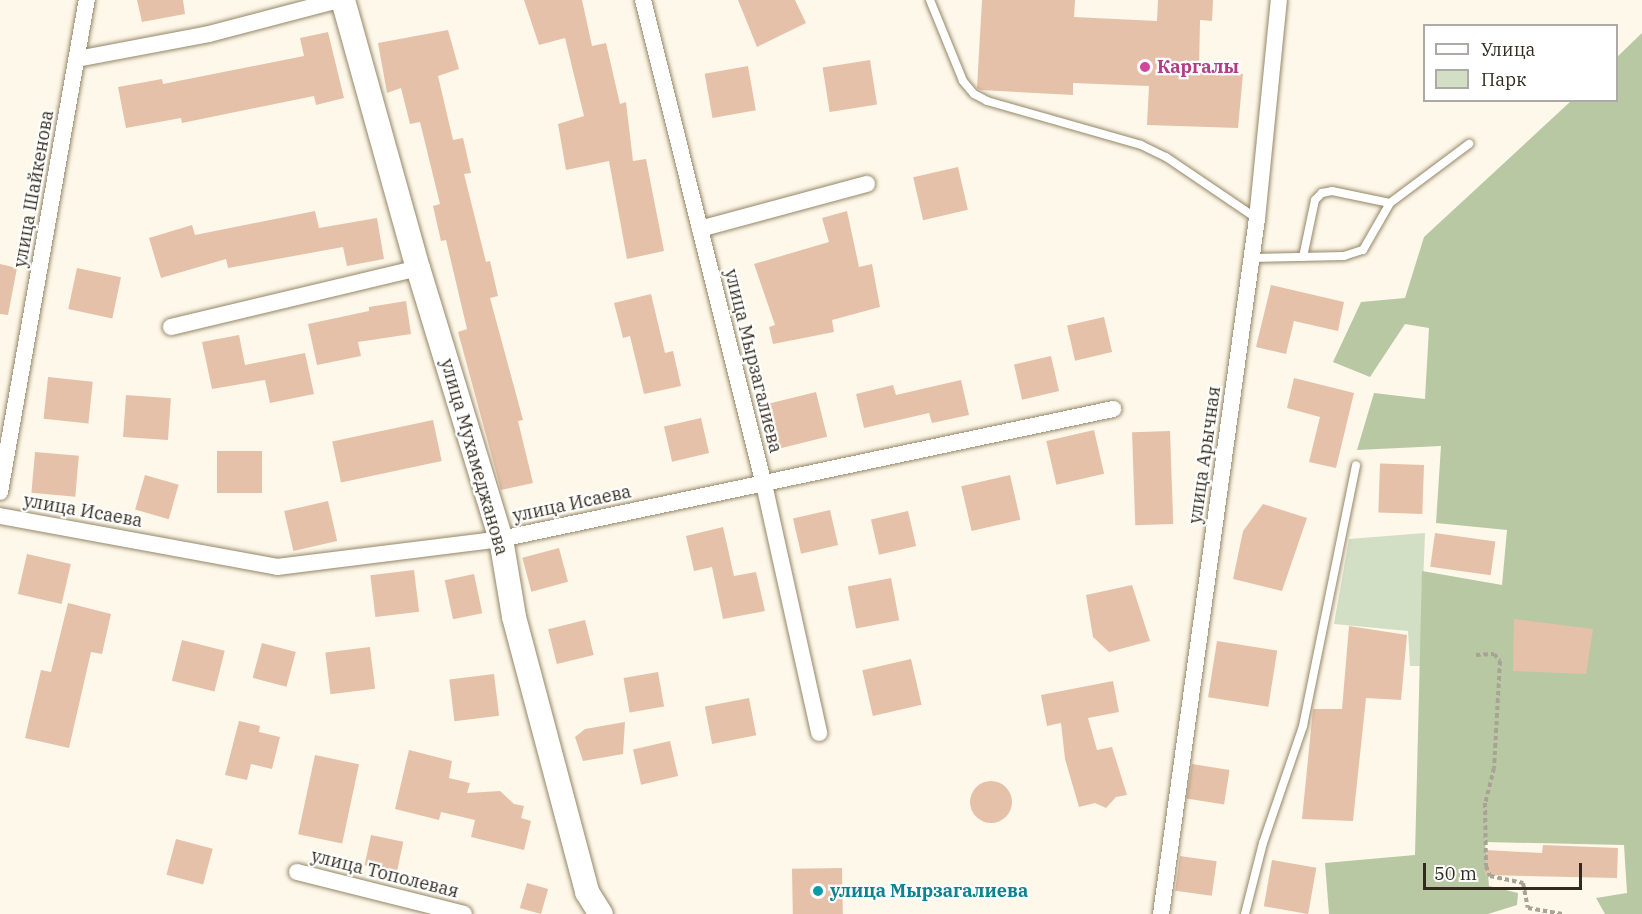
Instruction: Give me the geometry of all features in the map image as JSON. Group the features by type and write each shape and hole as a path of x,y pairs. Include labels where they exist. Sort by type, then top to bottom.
{"street":[{"name":"улица Шайкенова","path":"0,492 87,0"},
{"path":"77,59 209,34 339,0"},
{"name":"улица Мухамеджанова","path":"343,0 418,268 501,539 514,617 584,881 601,914"},
{"name":"улица Мырзагалиева","path":"643,0 764,484 819,734"},
{"name":"улица Арычная","path":"1161,914 1252,258 1279,0"},
{"path":"700,229 867,184"},
{"path":"171,327 418,268"},
{"name":"улица Исаева","path":"0,516 277,567 501,539 1113,409"},
{"name":"улица Тополевая","path":"297,872 443,911 464,914"}],"lane":[{"path":"930,0 963,81 974,94 987,101 1141,145 1166,157 1257,219"},
{"path":"1252,258 1344,256 1363,250 1390,203 1469,144"},
{"path":"1304,257 1315,200 1322,193 1332,191 1390,203"},
{"path":"1245,914 1263,843 1303,726 1356,465"}],"path":[{"path":"1476,655 1494,654 1500,661 1494,768 1485,803 1486,866 1490,876 1523,884 1528,908 1563,914"}],"green space":[{"path":"1642,33 1642,914 1605,914 1596,898 1627,893 1624,845 1485,842 1489,886 1518,893 1517,905 1488,914 1329,914 1325,863 1415,855 1422,571 1502,585 1507,530 1436,523 1441,446 1357,450 1374,393 1425,399 1429,328 1405,324 1370,377 1333,362 1361,302 1405,298 1424,237 1570,102 1618,102 1618,56"},
{"path":"1425,533 1420,666 1410,666 1408,631 1334,624 1349,539"}],"building":[{"path":"137,0 183,0 185,14 142,22"},
{"path":"524,0 582,0 592,46 606,43 620,104 626,102 633,161 646,159 664,251 627,259 609,161 566,170 558,124 584,116 565,38 539,45"},
{"path":"738,0 795,0 806,23 757,47"},
{"name":"Каргалы","path":"982,0 1075,0 1074,17 1157,21 1158,0 1213,0 1212,21 1200,20 1199,71 1243,74 1238,128 1147,125 1149,86 1073,83 1073,95 977,88"},
{"path":"448,30 459,69 438,76 453,140 463,138 471,173 464,174 486,262 490,261 498,296 490,298 523,420 518,421 533,483 501,490 458,332 467,329 446,240 441,241 433,206 440,204 420,122 410,124 401,88 387,93 378,43"},
{"path":"328,32 344,98 316,105 314,96 182,123 181,118 126,128 118,87 162,79 163,84 304,56 300,38"},
{"path":"870,60 877,104 830,112 823,68"},
{"path":"748,66 756,110 712,118 705,74"},
{"path":"958,167 968,210 923,220 913,177"},
{"path":"315,211 319,228 377,218 384,259 347,266 343,247 228,268 226,259 161,278 149,238 192,225 195,235"},
{"path":"847,211 859,267 872,264 880,307 832,320 834,332 773,344 769,327 775,325 754,264 829,242 822,218"},
{"path":"0,264 17,268 8,315 0,314"},
{"path":"77,268 121,277 112,318 68,309"},
{"path":"1271,285 1344,302 1338,331 1294,321 1286,354 1256,347"},
{"path":"651,294 665,353 673,351 681,386 644,394 630,336 623,338 614,303"},
{"path":"406,301 411,334 358,342 361,356 317,365 308,324 369,311 369,307"},
{"path":"1104,317 1112,352 1075,361 1067,326"},
{"path":"239,335 245,365 305,353 314,394 270,403 265,380 212,389 202,342"},
{"path":"1051,356 1059,391 1022,400 1014,365"},
{"path":"48,377 93,382 88,423 44,419"},
{"path":"1294,378 1354,393 1336,468 1309,462 1320,417 1287,408"},
{"path":"961,380 969,415 932,423 929,413 864,428 856,394 893,385 896,395"},
{"path":"816,392 827,437 780,448 768,404"},
{"path":"126,395 171,398 168,440 123,437"},
{"path":"701,418 709,453 672,462 664,427"},
{"path":"433,420 442,461 341,482 332,441"},
{"path":"1094,430 1104,474 1056,485 1046,441"},
{"path":"1170,431 1173,524 1135,525 1132,432"},
{"path":"217,451 262,451 262,493 217,493"},
{"path":"35,452 79,456 75,497 31,493"},
{"path":"1380,463 1424,465 1422,514 1378,512"},
{"path":"145,475 179,485 169,519 135,510"},
{"path":"1010,475 1020,520 972,531 961,486"},
{"path":"328,501 337,541 293,551 284,511"},
{"path":"1263,504 1307,518 1282,591 1233,579 1243,531"},
{"path":"830,510 838,545 801,554 793,519"},
{"path":"908,511 916,546 879,555 871,520"},
{"path":"723,527 734,576 756,572 765,611 723,619 712,567 694,571 686,536"},
{"path":"1435,533 1495,541 1491,575 1430,567"},
{"path":"559,548 568,582 531,592 522,558"},
{"path":"27,554 71,564 62,604 18,594"},
{"path":"414,570 419,612 375,617 370,575"},
{"path":"474,574 482,613 453,619 445,580"},
{"path":"891,578 899,620 856,629 848,586"},
{"path":"1132,585 1150,641 1109,652 1093,637 1086,595"},
{"path":"68,603 111,614 102,654 91,652 69,748 25,738 41,670 51,672"},
{"path":"1514,619 1593,629 1586,674 1513,671"},
{"path":"585,620 594,655 557,664 548,629"},
{"path":"1349,626 1407,635 1401,700 1366,698 1353,821 1302,819 1313,709 1342,709"},
{"path":"182,640 225,651 215,691 172,681"},
{"path":"1217,641 1277,651 1268,707 1208,697"},
{"path":"262,643 296,652 286,687 253,678"},
{"path":"370,647 375,689 330,694 325,652"},
{"path":"911,659 922,705 873,716 862,670"},
{"path":"658,672 664,706 630,713 624,678"},
{"path":"494,674 499,716 454,721 449,679"},
{"path":"1113,681 1119,712 1088,718 1097,750 1112,747 1127,795 1116,797 1106,808 1095,803 1079,807 1065,759 1061,723 1047,726 1041,695"},
{"path":"749,698 756,735 712,744 705,707"},
{"path":"239,721 260,726 259,732 280,737 272,769 251,764 247,780 225,775"},
{"path":"625,722 623,754 583,761 575,737 585,729"},
{"path":"670,741 678,776 641,785 633,750"},
{"path":"409,750 452,761 449,778 470,783 467,793 500,791 514,804 524,806 521,818 531,821 524,850 471,837 475,820 441,812 439,820 395,809"},
{"path":"315,755 359,764 342,844 298,834"},
{"path":"1192,764 1230,770 1224,805 1187,799"},
{"path":"991,781 1006,787 1012,802 1006,817 991,823 976,817 970,802 976,787"},
{"path":"371,835 403,842 397,872 365,865"},
{"path":"176,839 213,849 203,885 166,875"},
{"path":"1543,845 1618,848 1617,878 1485,875 1486,850 1542,853"},
{"path":"1180,856 1217,861 1212,896 1175,891"},
{"path":"1272,860 1316,868 1308,914 1264,906"},
{"name":"улица Мырзагалиева","path":"842,868 843,914 793,914 792,869"},
{"path":"527,883 548,889 541,914 520,908"}],"place":[{"name":"Каргалы","path":"1145,67"},
{"name":"улица Мырзагалиева","path":"818,891"}]}
